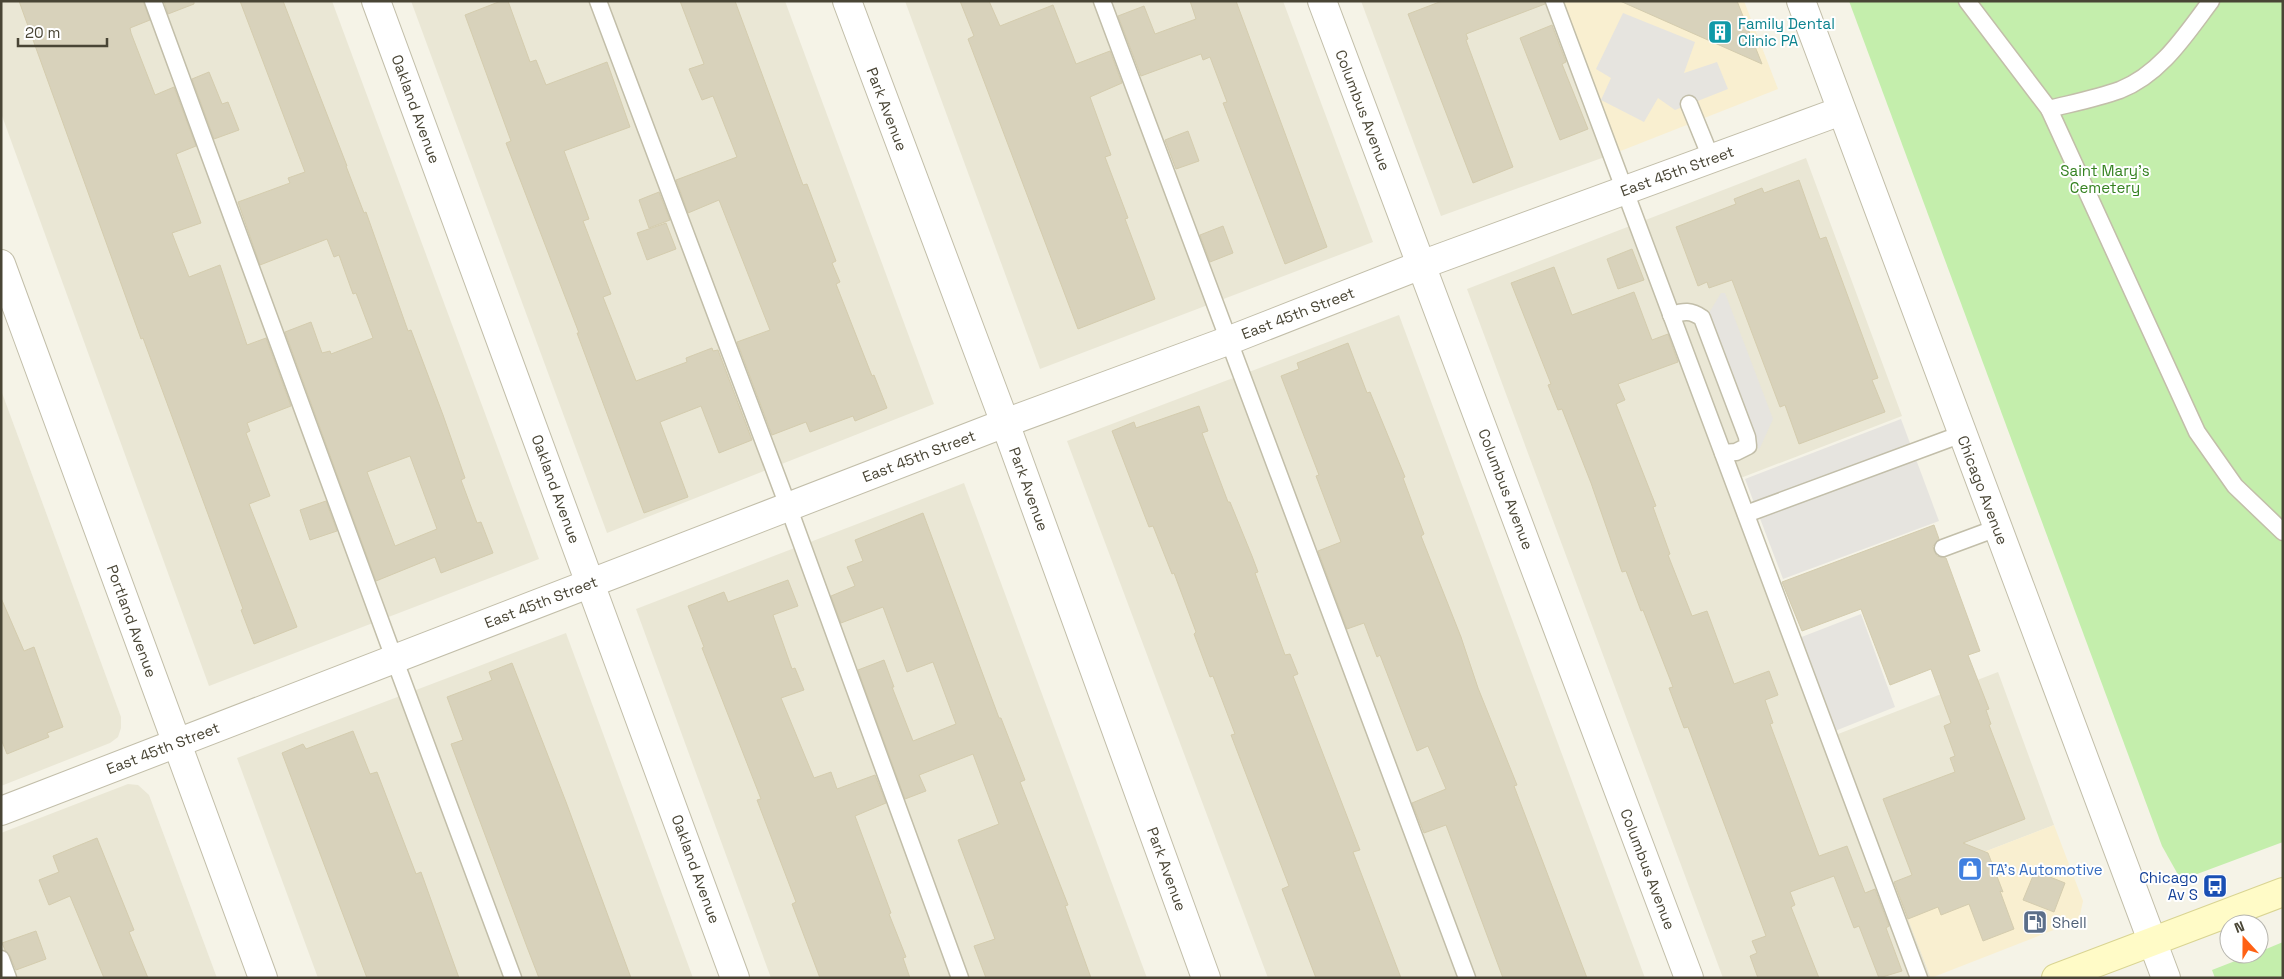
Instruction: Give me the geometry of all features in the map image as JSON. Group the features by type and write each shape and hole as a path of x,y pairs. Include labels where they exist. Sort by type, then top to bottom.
{"main road":[{"path":"2056,978 2283,892"}],"street":[{"name":"Oakland Avenue","path":"376,1 735,978"},
{"name":"Park Avenue","path":"847,1 1005,423 1206,978"},
{"name":"Columbus Avenue","path":"1322,1 1689,978"},
{"name":"Chicago Avenue","path":"1800,1 2166,978"},
{"name":"East 45th Street","path":"1,811 1005,423 1230,340 1421,265 1841,111"},
{"name":"Portland Avenue","path":"1,264 263,978"}],"lane":[{"path":"152,1 514,978"},
{"path":"598,1 788,506 960,978"},
{"path":"1102,1 1467,978"},
{"path":"1554,1 1920,978"},
{"path":"1967,1 2049,109 2197,432 2235,486 2283,532"},
{"path":"2049,109 2121,90 2147,75 2176,47 2211,1"},
{"path":"1689,104 1711,158"},
{"path":"1672,315 1693,312 1702,318 1747,437 1748,446 1736,452 1723,453"},
{"path":"1746,514 1962,434"},
{"path":"1942,548 1997,528"},
{"path":"1,959 8,978"}],"shaded area":[{"path":"1,1 332,1 539,559 209,686 1,113"},
{"path":"411,1 785,1 934,404 607,533"},
{"path":"905,1 1283,1 1373,242 1040,369"},
{"path":"1361,1 1557,1 1613,154 1441,216"},
{"path":"1557,1 1744,1 1778,89 1613,154"},
{"path":"1623,13 1695,42 1684,73 1717,62 1728,89 1675,110 1658,98 1644,122 1601,100 1611,78 1596,69"},
{"path":"1806,158 1902,416 1738,479 1833,736 1998,672 2054,825 1896,886 1931,978 1723,978 1467,289"},
{"path":"1721,293 1725,293 1773,419 1759,450 1709,313"},
{"path":"1399,315 1645,978 1268,978 1067,441"},
{"path":"1,390 121,717 121,728 118,737 110,743 1,786"},
{"path":"1901,419 1939,521 1783,579 1745,479"},
{"path":"964,483 1147,978 771,978 636,609"},
{"path":"1861,614 1895,707 1835,731 1799,638"},
{"path":"566,633 693,978 318,978 237,758"},
{"path":"128,784 138,785 149,795 217,978 1,978 1,833"},
{"path":"2054,825 2083,901 2079,920 1931,978 1895,886"}],"green space":[{"name":"Saint Mary's Cemetery","path":"1849,1 2283,1 2283,842 2181,880 2162,846"},
{"path":"2283,942 2283,978 2215,978 2212,970 2227,964 2269,964 2269,948"}],"building":[{"path":"19,1 143,1 150,20 130,28 131,33 155,95 174,87 196,146 176,154 201,223 172,233 189,277 220,265 247,345 266,338 291,406 247,423 250,431 246,433 270,496 249,504 297,627 254,644 241,610 243,609 143,338 141,339"},
{"path":"164,1 194,1 194,4 168,14"},
{"path":"240,1 283,1 364,213 366,212 408,331 411,330 443,415 465,478 461,480 477,523 481,522 493,553 441,573 435,557 376,581 285,332 311,322 322,353 330,351 331,354 373,338 356,293 353,294 339,255 334,257 327,239 260,265 238,202 290,183 288,178 305,172","holes":["410,456 437,529 395,546 367,472"]},
{"path":"501,1 508,1 530,62 536,60 546,85 607,62 630,127 564,151 589,219 583,221 611,294 603,297 636,381 687,362 686,358 712,348 713,351 718,350 752,440 719,453 701,406 660,422 688,497 644,513 577,333 579,333 506,143 511,141 465,15"},
{"path":"680,1 735,1 803,185 807,184 836,261 832,263 840,282 836,284 872,376 874,375 887,408 855,421 853,416 810,432 806,422 772,435 737,342 770,330 719,200 688,213 676,180 737,157 713,96 702,100 689,69 704,64"},
{"path":"960,1 989,1 1000,26 1053,5 1076,64 1110,51 1122,83 1090,97 1111,155 1105,157 1128,218 1125,219 1155,299 1078,329 968,39 974,36"},
{"path":"1190,1 1236,1 1327,247 1285,264 1223,103 1227,102 1210,57 1203,60 1201,54 1141,76 1118,16 1144,6 1155,34 1196,19"},
{"path":"1442,1 1544,1 1545,4 1466,34 1468,39 1466,40 1513,167 1473,183 1408,14"},
{"name":"Family Dental Clinic PA","path":"1620,1 1737,1 1762,64"},
{"path":"1552,25 1566,62 1562,64 1588,129 1560,140 1520,38"},
{"path":"209,72 222,104 228,102 239,130 214,139 192,79"},
{"path":"1188,131 1199,161 1176,169 1165,140"},
{"path":"1799,180 1820,239 1826,237 1878,378 1872,380 1885,412 1799,444 1785,405 1780,407 1732,280 1709,288 1707,282 1698,286 1676,227 1736,204 1734,199 1762,188 1764,193"},
{"path":"659,192 670,220 649,228 639,200"},
{"path":"666,223 676,249 647,260 637,233"},
{"path":"1223,226 1233,253 1210,262 1200,235"},
{"path":"1632,249 1644,280 1618,289 1607,259"},
{"path":"1554,267 1572,315 1634,292 1652,340 1668,334 1678,362 1618,384 1625,400 1616,404 1656,506 1653,507 1670,554 1668,555 1692,616 1707,611 1734,684 1769,671 1778,695 1765,700 1773,723 1770,724 1819,856 1847,846 1865,893 1875,889 1889,926 1886,928 1902,971 1879,978 1859,926 1854,928 1834,876 1790,892 1795,905 1791,907 1819,978 1758,978 1750,956 1757,953 1752,941 1766,936 1688,727 1684,728 1669,688 1673,687 1643,610 1641,611 1626,571 1622,572 1591,483 1562,409 1558,410 1548,385 1551,384 1511,283"},
{"path":"1348,343 1367,393 1370,392 1405,477 1403,478 1424,534 1421,536 1517,785 1514,786 1587,978 1503,978 1446,825 1424,833 1412,803 1446,789 1428,746 1417,751 1380,655 1377,657 1364,623 1347,629 1318,551 1341,542 1316,476 1319,475 1281,376 1299,369 1297,363"},
{"path":"1199,406 1208,431 1202,433 1228,502 1230,502 1258,572 1255,573 1285,655 1290,654 1298,674 1293,676 1360,850 1353,852 1401,978 1316,978 1282,889 1289,886 1231,735 1235,734 1213,676 1210,677 1174,573 1172,574 1153,526 1149,527 1112,431 1134,422 1136,428"},
{"path":"326,501 337,531 310,540 300,510"},
{"path":"923,513 999,718 1001,718 1025,780 1020,782 1068,905 1065,906 1091,978 986,978 974,946 995,939 958,840 999,824 973,754 919,775 926,791 905,799 858,670 884,660 894,687 892,687 913,741 956,724 933,662 907,672 883,607 841,623 831,596 855,586 847,567 863,561 855,540"},
{"path":"1934,525 1939,539 1933,546 1934,551 1937,556 1946,558 1980,651 1968,655 1989,709 1986,710 1991,724 1989,725 2025,819 1963,843 1988,853 2003,892 2000,891 2014,929 1983,941 1969,904 1941,915 1938,907 1908,919 1894,882 1912,875 1883,799 1955,772 1950,758 1955,756 1944,726 1951,723 1931,669 1890,685 1861,609 1802,631 1782,582"},
{"path":"788,580 798,606 773,615 792,669 795,668 804,690 781,698 814,778 831,772 837,789 875,775 886,803 855,816 906,957 903,958 910,978 820,978 792,904 796,902 757,800 761,799 702,648 704,647 688,606 724,592 728,602"},
{"path":"1,598 24,651 34,647 63,727 47,733 49,737 7,754 1,739"},
{"path":"512,663 631,978 539,978 527,947 451,744 463,740 447,697 492,680 489,672"},
{"path":"353,731 370,774 377,772 416,874 421,872 459,978 367,978 282,753 303,744 306,749"},
{"path":"97,838 134,930 129,932 148,978 104,978 70,896 49,905 39,880 59,872 53,856"},
{"path":"2035,871 2065,883 2054,912 2023,900"},
{"path":"36,931 46,959 16,970 2,943"}],"place":[{"name":"Family Dental Clinic PA","path":"1720,32"},
{"name":"TA's Automotive","path":"1970,869"},
{"name":"Chicago Av S","path":"2215,886"},
{"name":"Shell","path":"2035,922"}]}
